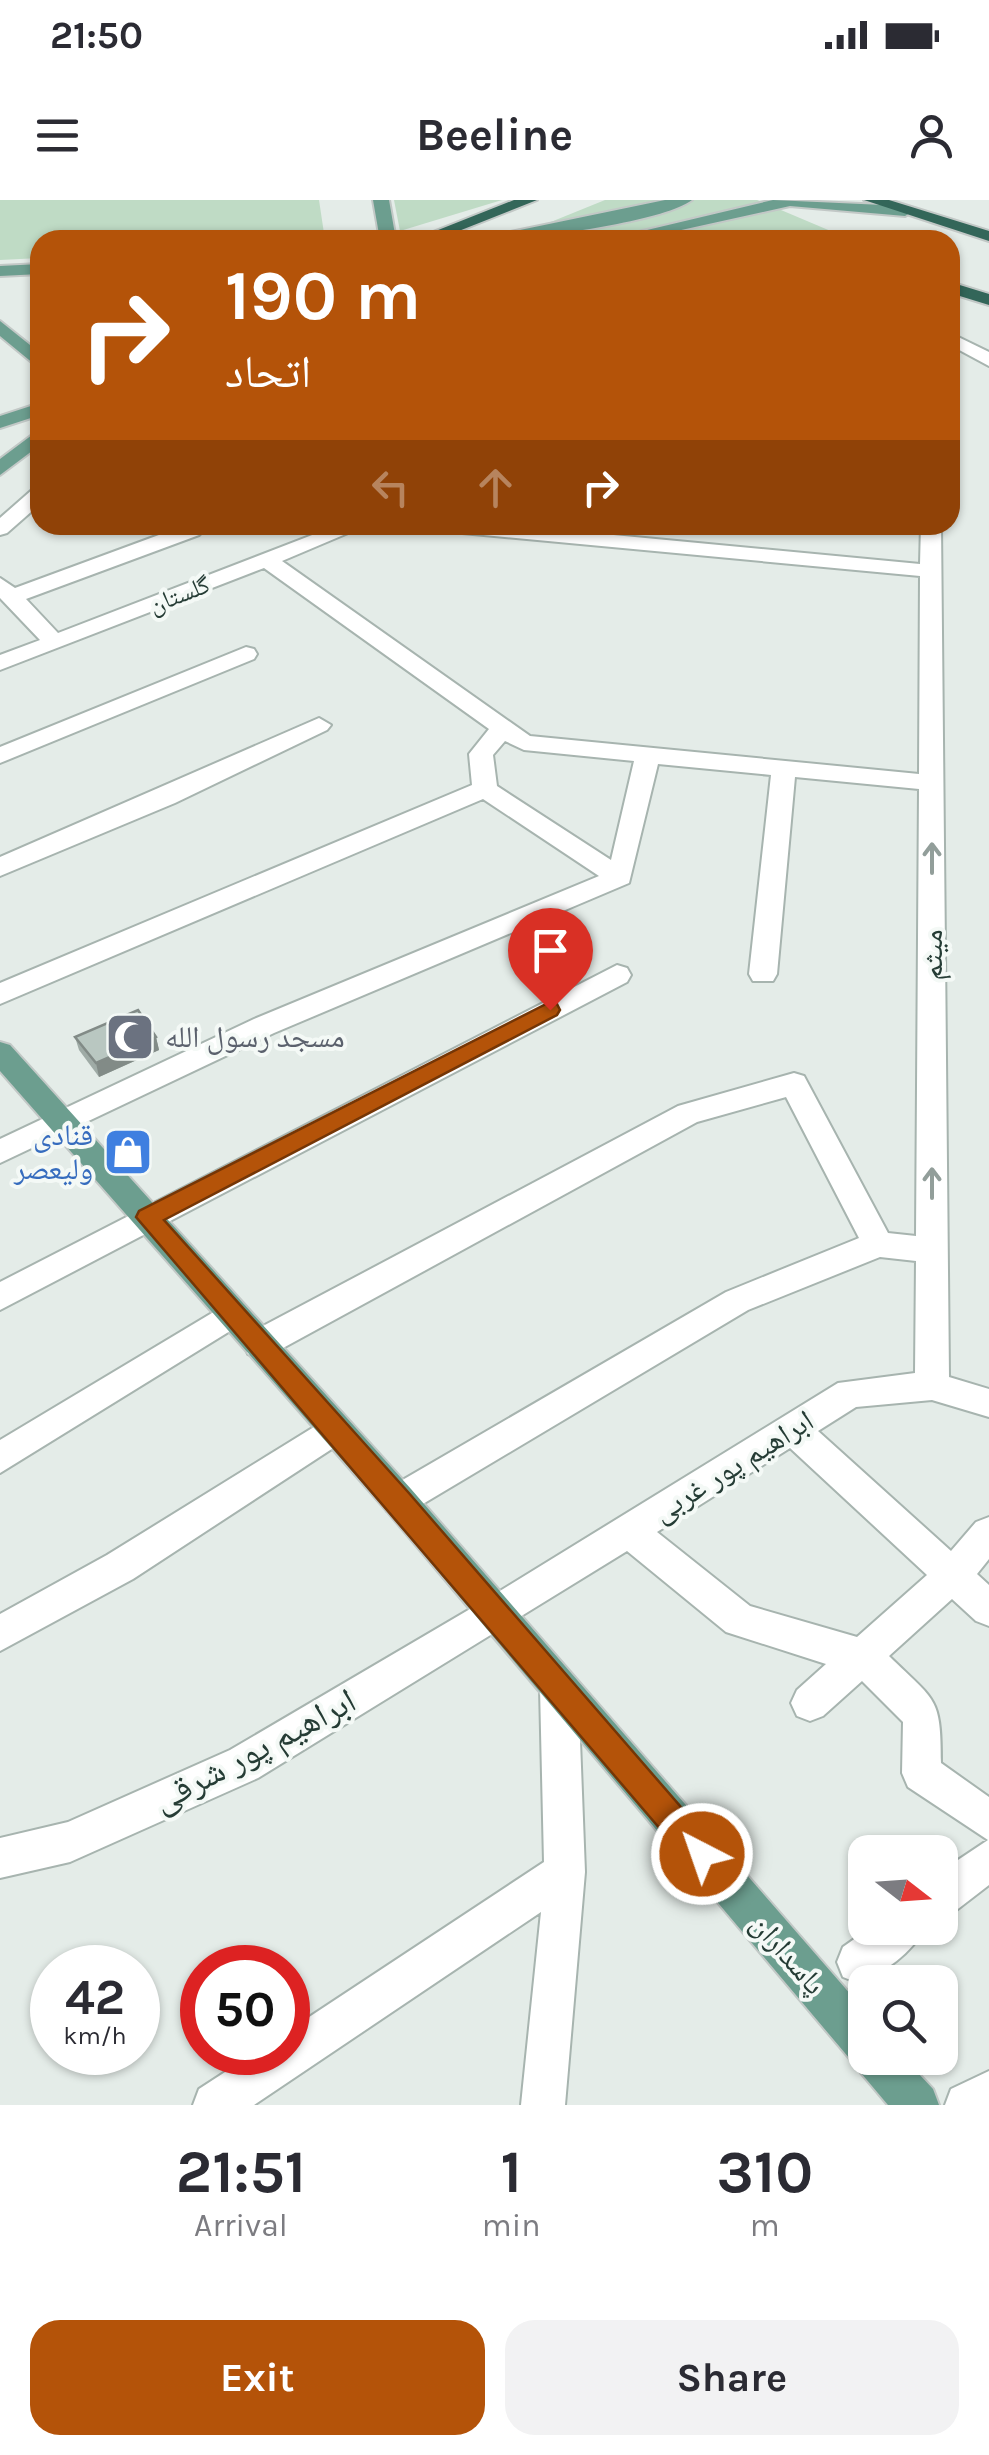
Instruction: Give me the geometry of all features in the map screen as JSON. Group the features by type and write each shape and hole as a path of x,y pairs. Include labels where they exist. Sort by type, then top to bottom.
{"highway":[{"path":"448,230 530,200"},
{"path":"872,200 989,236"},
{"path":"960,290 989,300"}],"main road":[{"path":"382,200 386,230"},
{"path":"551,230 684,200"},
{"path":"658,230 791,200 906,212"},
{"path":"0,271 30,270"},
{"path":"0,281 30,280"},
{"path":"0,326 30,354"},
{"path":"0,422 30,412"},
{"path":"0,469 30,443"},
{"name":"پاسداران","path":"0,1052 398,1500 848,2024"},
{"path":"891,2075 917,2105"}],"street":[{"path":"960,344 989,360"},
{"path":"0,528 30,502"},
{"path":"55,642 6,591 183,535"},
{"name":"گلستان","path":"0,663 331,535"},
{"path":"548,535 931,571"},
{"name":"میثم","path":"931,535 932,1386"},
{"path":"266,560 524,743 932,782"},
{"path":"0,756 246,654"},
{"path":"0,866 166,797 319,726"},
{"path":"503,728 481,754 485,789 534,825 620,876"},
{"path":"620,876 648,755"},
{"path":"763,974 784,768"},
{"path":"0,994 485,789"},
{"path":"0,1152 264,1026 620,876"},
{"path":"0,1298 147,1217 617,975"},
{"path":"260,1344 688,1114 794,1084 878,1244"},
{"path":"398,1500 737,1301 878,1244 932,1250"},
{"path":"0,1458 232,1314"},
{"name":"ابراهیم پور غربی","path":"495,1614 850,1393 932,1386 989,1403"},
{"path":"0,1634 120,1567 335,1429"},
{"path":"793,1429 989,1609"},
{"path":"628,1531 739,1620 864,1657 922,1715 922,1773 989,1821"},
{"path":"810,1703 954,1574 989,1533"},
{"name":"ابراهیم پور شرقی","path":"0,1858 70,1842 244,1764 495,1614"},
{"path":"543,2105 565,1872 559,1688"},
{"path":"958,1884 989,1860"},
{"path":"216,2105 565,1872"},
{"path":"858,1962 880,1945"},
{"path":"967,2105 989,2093"}],"green space":[{"path":"0,200 319,200 324,230 30,230 30,258 0,260"},
{"path":"394,200 502,200 403,230 400,230"},
{"path":"605,200 757,200 828,230 531,230"}],"building":[{"path":"138,1010 156,1037 96,1063 75,1037"}],"place":[{"name":"مسجد رسول الله","path":"130,1037"},
{"name":"قنادی ولیعصر","path":"128,1152"}],"route":[{"path":"550,1010 147,1217 398,1500 702,1854"}]}
